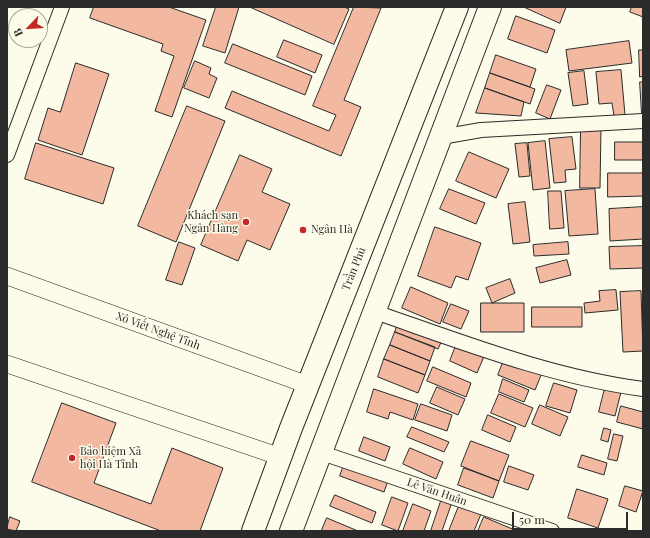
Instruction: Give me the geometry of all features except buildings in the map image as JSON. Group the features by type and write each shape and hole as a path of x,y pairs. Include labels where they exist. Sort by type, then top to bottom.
{"main road":[{"name":"Trần Phú","path":"254,531 308,385 457,7"},
{"path":"291,531 322,453 490,7"}],"street":[{"path":"7,155 62,7"},
{"path":"441,137 481,130 643,121"},
{"name":"Xô Viết Nghệ Tĩnh","path":"7,276 308,385"},
{"path":"375,312 500,354 609,384 643,389"},
{"path":"7,364 281,457"},
{"name":"Lê Văn Huân","path":"322,453 552,531"}],"place":[{"name":"Khách sạn Ngân Hàng","path":"246,222"},
{"name":"Ngân Hà","path":"303,230"},
{"name":"Bảo hiệm Xã hội Hà Tĩnh","path":"72,458"}]}
